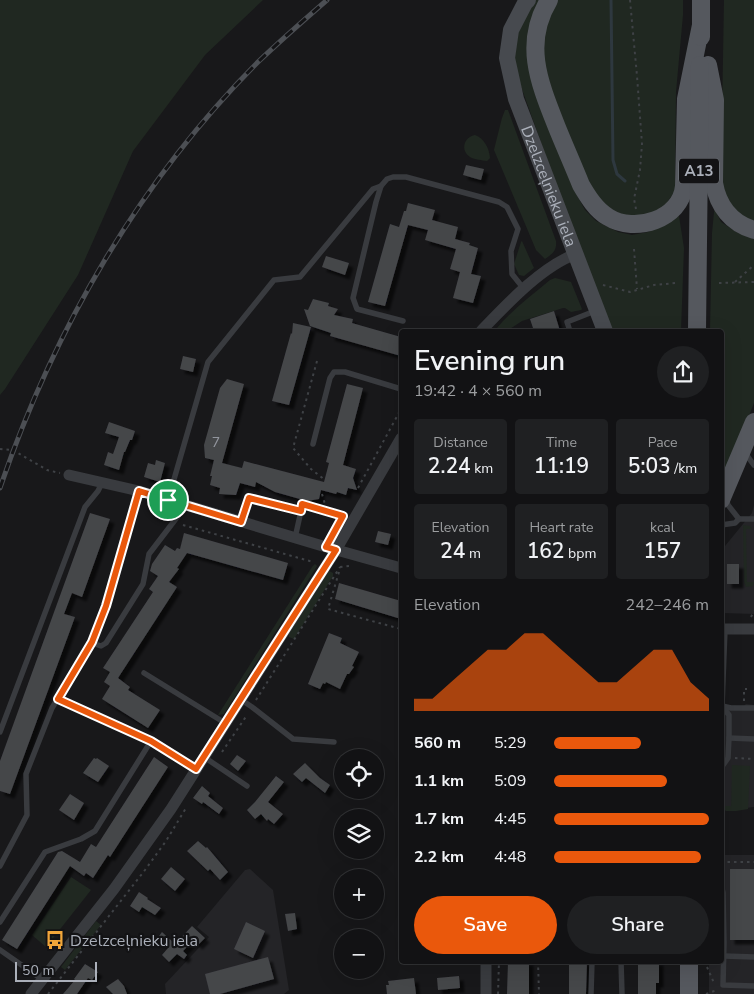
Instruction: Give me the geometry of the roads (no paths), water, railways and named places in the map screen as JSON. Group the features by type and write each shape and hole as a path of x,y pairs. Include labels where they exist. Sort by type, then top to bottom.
{"main road":[{"name":"Dzelzceļnieku iela","path":"528,0 510,30 507,58 516,98 576,254"},
{"path":"549,0 540,19 536,38 535,60 540,82 585,193 602,213 622,223 641,224 655,220 678,205 684,193 686,99 701,25"},
{"name":"A13","path":"696,327 701,0"},
{"path":"701,25 715,100 715,192 729,216 738,223 754,230"},
{"path":"576,254 604,329"},
{"path":"724,493 754,422"},
{"path":"689,994 690,964"}],"street":[{"name":"Dzelzceļnieku iela","path":"486,329 524,289 554,265 576,254"},
{"path":"31,994 114,890 171,809 336,550 399,441"},
{"path":"69,475 139,491 399,567"},
{"path":"724,629 754,630"},
{"path":"486,964 486,994"}],"lane":[{"path":"403,321 357,309 353,298 381,186 387,179 393,177 406,177 499,202 507,207 518,229 511,251 512,274 524,289"},
{"path":"168,500 208,362 274,280 300,277 373,189 381,186"},
{"path":"569,329 567,322 597,310"},
{"path":"313,444 330,378 334,372 345,372 399,388"},
{"path":"744,446 748,457 754,465"},
{"path":"0,732 85,507 102,483"},
{"path":"0,866 27,816 26,774 52,708 92,642 106,606 139,491"},
{"path":"724,497 737,521"},
{"path":"241,522 249,498 301,511 295,538"},
{"path":"92,642 100,646 106,643 143,584 149,554 178,516 182,504"},
{"path":"724,524 754,519"},
{"path":"144,673 225,723"},
{"path":"58,699 151,741 196,769"},
{"path":"240,699 293,739 334,742"},
{"path":"724,706 754,708"},
{"path":"724,709 729,715 728,758 724,764"},
{"path":"729,738 754,739"},
{"path":"0,922 45,852 81,839 95,831 151,741"},
{"path":"204,757 247,786"},
{"path":"724,943 724,956 754,956"},
{"path":"0,950 43,980"},
{"path":"591,994 592,964"},
{"path":"621,964 622,994"},
{"path":"724,964 723,985 754,986"}],"waterway":[{"path":"611,0 613,160 617,174 625,181"}],"railway":[{"path":"0,488 22,429 74,314 139,206 216,107 259,61 327,0"}],"place":[{"name":"Dzelzceļnieku iela","path":"55,940"}]}
